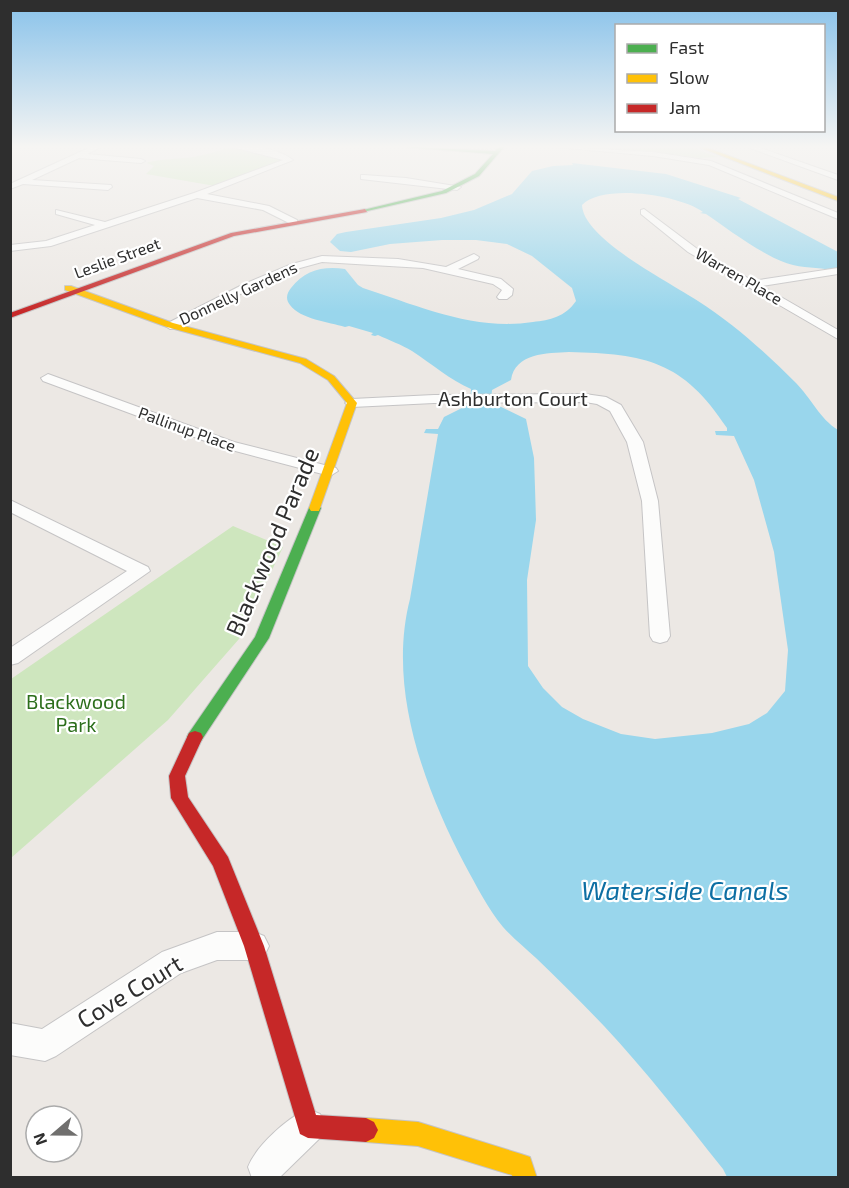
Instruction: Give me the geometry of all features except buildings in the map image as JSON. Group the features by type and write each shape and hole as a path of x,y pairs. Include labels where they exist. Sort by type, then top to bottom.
{"main road":[{"name":"Leslie Street","path":"10,310 236,230 400,201"},
{"name":"Leslie Street","path":"10,316 68,291"},
{"path":"68,291 170,325 303,361 331,378 352,402"},
{"name":"Blackwood Parade","path":"308,1126 254,946 221,863 180,798 177,776 193,740 262,638 330,471 352,402"},
{"path":"308,1126 418,1134 521,1166 525,1178"}],"street":[{"path":"10,248 38,246 177,201"},
{"path":"231,201 266,208 291,220"},
{"path":"803,201 838,216"},
{"path":"59,212 105,225"},
{"name":"Warren Place","path":"644,212 692,250 838,335"},
{"path":"448,270 474,257"},
{"name":"Donnelly Gardens","path":"170,325 248,286 296,266 322,259 398,262 448,270 497,281 507,289 508,293 503,297"},
{"path":"752,284 838,271"},
{"name":"Pallinup Place","path":"48,378 229,446 330,471"},
{"name":"Ashburton Court","path":"352,402 585,398 601,400 616,408 635,442 650,501 660,636"},
{"path":"10,505 141,571 10,658"},
{"name":"Cove Court","path":"10,1039 45,1045 172,962 217,946 254,946"},
{"path":"266,1167 308,1126"}],"green space":[{"name":"Blackwood Park","path":"233,526 283,547 239,639 168,720 11,858 11,679"}],"water":[{"name":"Waterside Canals","path":"494,201 587,201 582,205 586,218 612,246 737,329 796,383 826,420 838,430 838,1177 727,1177 723,1169 620,1043 498,920 465,865 436,803 424,770 406,702 403,667 404,633 438,434 424,433 426,429 438,429 444,417 470,404 471,389 412,351 378,335 371,335 373,333 301,314 290,305 287,296 296,282 308,273 337,268 345,269 363,288 468,320 511,324 551,319 567,311 576,301 572,288 532,256 507,244 476,240 442,240 390,244 351,252 340,251 330,242 337,234 346,232 441,218 474,210","holes":["560,352 620,355 660,366 678,375 695,388 727,428 727,431 715,431 716,435 734,436 754,480 774,552 788,650 785,691 767,713 749,724 712,733 655,739 621,734 583,719 562,707 543,688 528,666 527,580 536,520 534,458 526,419 491,402 492,390 511,380 519,364 533,356"]},
{"name":"Waterside Canals","path":"678,201 743,201 838,252 838,273 827,269 793,265 772,257 692,206"}],"traffic: fast":[{"path":"365,211 405,201"},
{"path":"195,737 262,638 315,508"}],"traffic: slow":[{"path":"68,288 170,325 303,361 331,378 352,403 315,508"},
{"path":"366,1130 418,1134 521,1166 525,1178"}],"traffic: jam":[{"path":"10,316 233,234 365,211"},
{"path":"195,737 177,776 180,798 221,863 254,946 308,1126 366,1130"}]}
